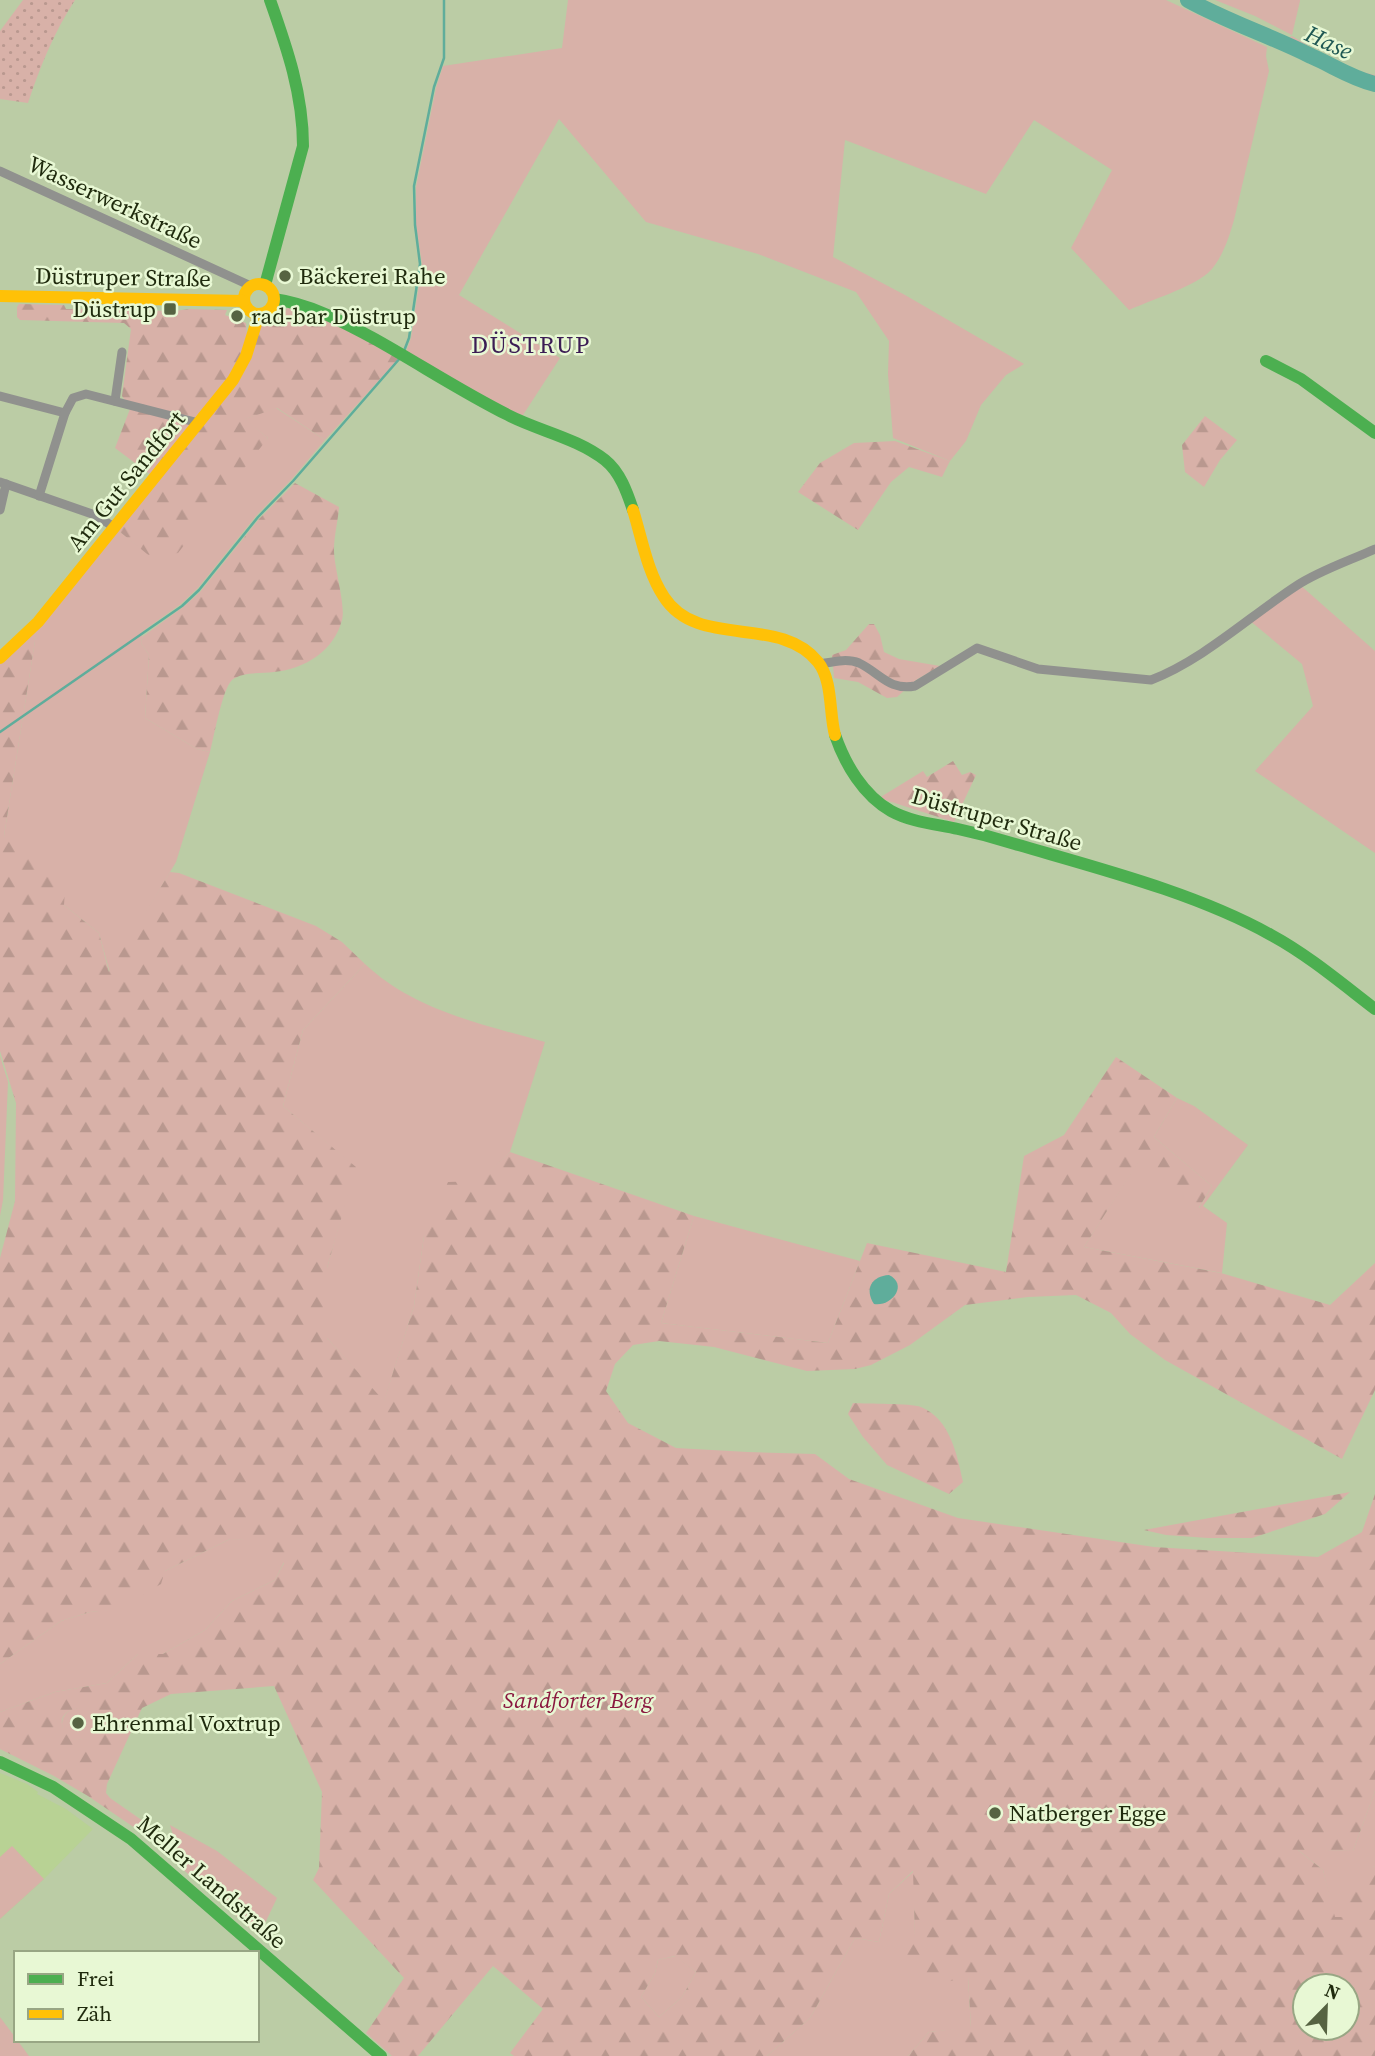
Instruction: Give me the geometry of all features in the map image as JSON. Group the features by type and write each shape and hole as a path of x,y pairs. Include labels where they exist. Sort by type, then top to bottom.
{"street":[{"path":"258,286 272,290 274,299 271,308 258,314 248,308 244,301 246,293 258,286 303,146 304,125 302,100 270,0"},
{"name":"Wasserwerkstraße","path":"0,171 258,286"},
{"name":"Düstruper Straße","path":"0,296 244,301"},
{"path":"274,299 294,302 324,312 511,417 603,458 615,469 625,488 660,591 668,604 679,614 713,627 794,643 809,652 820,664 844,660 858,662 892,685 905,688 915,685 976,648 1038,669 1151,680 1218,642 1299,584 1375,549"},
{"name":"Am Gut Sandfort","path":"0,657 38,622 243,365 258,314"},
{"path":"115,401 122,352"},
{"path":"1266,361 1301,379 1375,433"},
{"path":"39,496 65,413 73,398 86,394 199,423"},
{"path":"0,396 65,413"},
{"path":"0,510 3,483 95,515 114,527"},
{"name":"Düstruper Straße","path":"820,664 833,728 844,757 861,784 877,801 892,811 1001,839 1121,877 1256,927 1299,952 1375,1009"},
{"name":"Meller Landstraße","path":"0,1762 53,1787 131,1839 381,2056"}],"shaded area":[{"path":"0,1773 27,1784 38,1792 37,1794 66,1809 93,1829 0,1919"}],"green space":[{"path":"23,0 75,0 48,50 28,103 0,99 0,31"},
{"path":"568,0 1166,0 1267,47 1269,71 1234,220 1217,262 1208,273 1191,284 1129,310 1071,248 1112,170 1034,120 986,194 845,140 833,257 1024,364 1006,375 981,405 966,441 950,461 893,438 888,374 889,341 856,292 758,254 646,222 559,119 459,295 560,358 523,415 519,416 406,352 411,338 422,264 416,225 416,187 443,66 562,48"},
{"path":"1215,0 1300,0 1300,1 1292,35"},
{"path":"1292,36 1345,68 1375,75 1375,84 1340,71 1283,43"},
{"path":"19,304 64,305 66,309 227,310 225,315 246,323 247,336 279,310 287,309 290,305 323,316 399,358 325,440 277,408 245,419 268,438 178,553 152,558 114,527 155,478 115,448 130,409 122,396 131,329 124,323 20,320 17,317"},
{"path":"276,408 325,440 256,516 198,588 181,604 143,631 141,643 149,655 145,718 197,749 210,752 176,862 110,973 99,933 64,905 4,836 38,622 114,527 152,557 268,438 244,419"},
{"path":"1205,416 1237,440 1220,460 1204,487 1185,472 1182,445"},
{"path":"895,441 950,461 942,477 909,467 891,482 858,530 798,492 820,463 854,443"},
{"path":"295,483 339,507 334,550 343,613 338,631 325,649 297,667 247,674 232,680 222,703 210,752 197,749 145,718 149,655 141,643 142,637 200,592 259,519"},
{"path":"1299,584 1375,651 1375,853 1255,771 1313,706 1302,664 1249,620"},
{"name":"Sandforter Berg","path":"38,622 4,836 66,875 64,905 99,933 109,972 170,872 179,873 316,926 342,942 365,964 303,1030 283,1106 356,1167 327,1268 327,1338 384,1401 414,1306 424,1236 448,1182 479,1181 510,1152 694,1216 661,1323 828,1343 867,1243 1006,1272 1024,1156 1064,1135 1116,1057 1177,1098 1154,1137 1212,1186 1198,1209 1139,1161 1084,1247 1221,1273 1330,1305 1375,1263 1375,1390 1342,1459 1165,1360 1130,1334 1111,1313 1076,1295 1028,1297 965,1305 910,1345 871,1365 855,1369 807,1371 714,1347 659,1341 633,1345 615,1364 606,1391 628,1423 676,1448 815,1454 849,1479 958,1518 1154,1547 1318,1557 1362,1532 1375,1494 1375,1791 1353,1851 1298,1850 1323,1870 1335,1917 1347,1917 1349,1873 1375,1866 1375,2056 908,2056 929,2032 971,2027 968,1977 921,1988 901,1955 915,1937 913,1871 889,1894 879,1942 855,1938 810,2018 767,2056 514,2056 510,2053 543,2009 493,1966 418,2056 392,2056 366,2033 404,1978 313,1880 319,1868 322,1792 274,1686 171,1694 142,1708 107,1784 106,1793 156,1830 158,1835 154,1841 88,1796 0,1749 0,1712 55,1692 107,1683 138,1654 163,1654 205,1630 232,1601 275,1580 284,1563 261,1541 230,1539 165,1571 161,1584 116,1610 90,1612 61,1621 0,1664 0,1258 15,1201 16,1103 0,1051 0,658","holes":["78,1708 88,1712 93,1724 90,1733 83,1739 70,1737 64,1731 63,1718 68,1712","675,1956 696,1972 682,1997 659,2017 641,1997 655,1973 658,1960"]},
{"path":"869,624 874,624 880,635 884,652 899,659 940,666 916,680 897,697 887,698 858,682 834,678 832,655 846,650"},
{"path":"953,761 962,775 970,772 976,775 954,822 879,798 923,771 927,777"},
{"path":"365,964 405,993 449,1014 545,1042 510,1152 424,1236 414,1306 384,1402 327,1338 327,1268 355,1167 283,1106 303,1030"},
{"path":"0,1056 8,1082 0,1216"},
{"path":"1177,1098 1194,1106 1248,1145 1203,1206 1227,1223 1222,1273 1084,1247 1139,1160 1199,1208 1212,1186 1154,1137"},
{"path":"694,1216 860,1261 828,1343 661,1323"},
{"path":"853,1403 916,1406 931,1413 951,1438 963,1482 949,1494 887,1465 848,1414"},
{"path":"1350,1492 1325,1514 1252,1538 1166,1535 1144,1530"},
{"path":"230,1539 261,1540 284,1562 275,1580 232,1601 205,1630 163,1654 138,1654 107,1683 55,1692 0,1712 0,1664 61,1621 90,1612 116,1609 165,1571"},
{"path":"78,1708 89,1713 94,1724 89,1735 78,1740 67,1735 62,1724 67,1713"},
{"path":"1375,1791 1375,1866 1367,1869 1347,1918 1334,1917 1323,1870 1297,1849 1353,1851"},
{"path":"170,1825 217,1851 277,1898 259,1936 171,1859 170,1848 174,1838"},
{"path":"12,1846 44,1879 0,1919 0,1857"},
{"path":"914,1871 915,1937 968,1977 971,2028 929,2032 908,2056 767,2056 810,2018 855,1938 879,1942 889,1894"},
{"path":"676,1956 696,1972 682,1997 659,2017 641,1997 655,1973 658,1960"},
{"path":"0,2017 14,2036 14,2042 19,2042 29,2056 0,2056"}],"water":[{"path":"889,1275 895,1279 898,1289 891,1299 874,1304 870,1293 871,1284 878,1278"}],"waterway":[{"path":"404,351 409,338 420,264 414,186 434,87 444,58 444,0"},
{"name":"Hase","path":"1188,0 1375,84"},
{"path":"0,732 182,606 199,590 258,517 293,481 401,357"}],"traffic: fast":[{"path":"265,285 303,146 297,90 270,0"},
{"path":"274,299 313,309 337,320 508,415 594,452 615,470 633,510"},
{"path":"1266,361 1301,379 1375,433"},
{"path":"835,735 856,778 872,796 891,811 915,820 987,836 1112,872 1211,906 1298,951 1375,1009"},
{"path":"0,1762 53,1787 131,1839 381,2056"}],"traffic: slow":[{"path":"259,284 270,288 274,299 270,310 259,314 248,310 244,299 248,288 259,284"},
{"path":"0,296 244,301"},
{"path":"0,658 38,622 233,380 246,356 259,314"},
{"path":"633,510 653,577 664,597 679,613 697,623 783,639 802,648 818,662 826,678 835,735"}],"place":[{"name":"Bäckerei Rahe","path":"285,276"},
{"name":"Düstrup","path":"170,309"},
{"name":"rad-bar Düstrup","path":"237,316"},
{"name":"Ehrenmal Voxtrup","path":"78,1723"},
{"name":"Natberger Egge","path":"995,1813"}],"district":[{"name":"DÜSTRUP","path":"531,344"}]}
